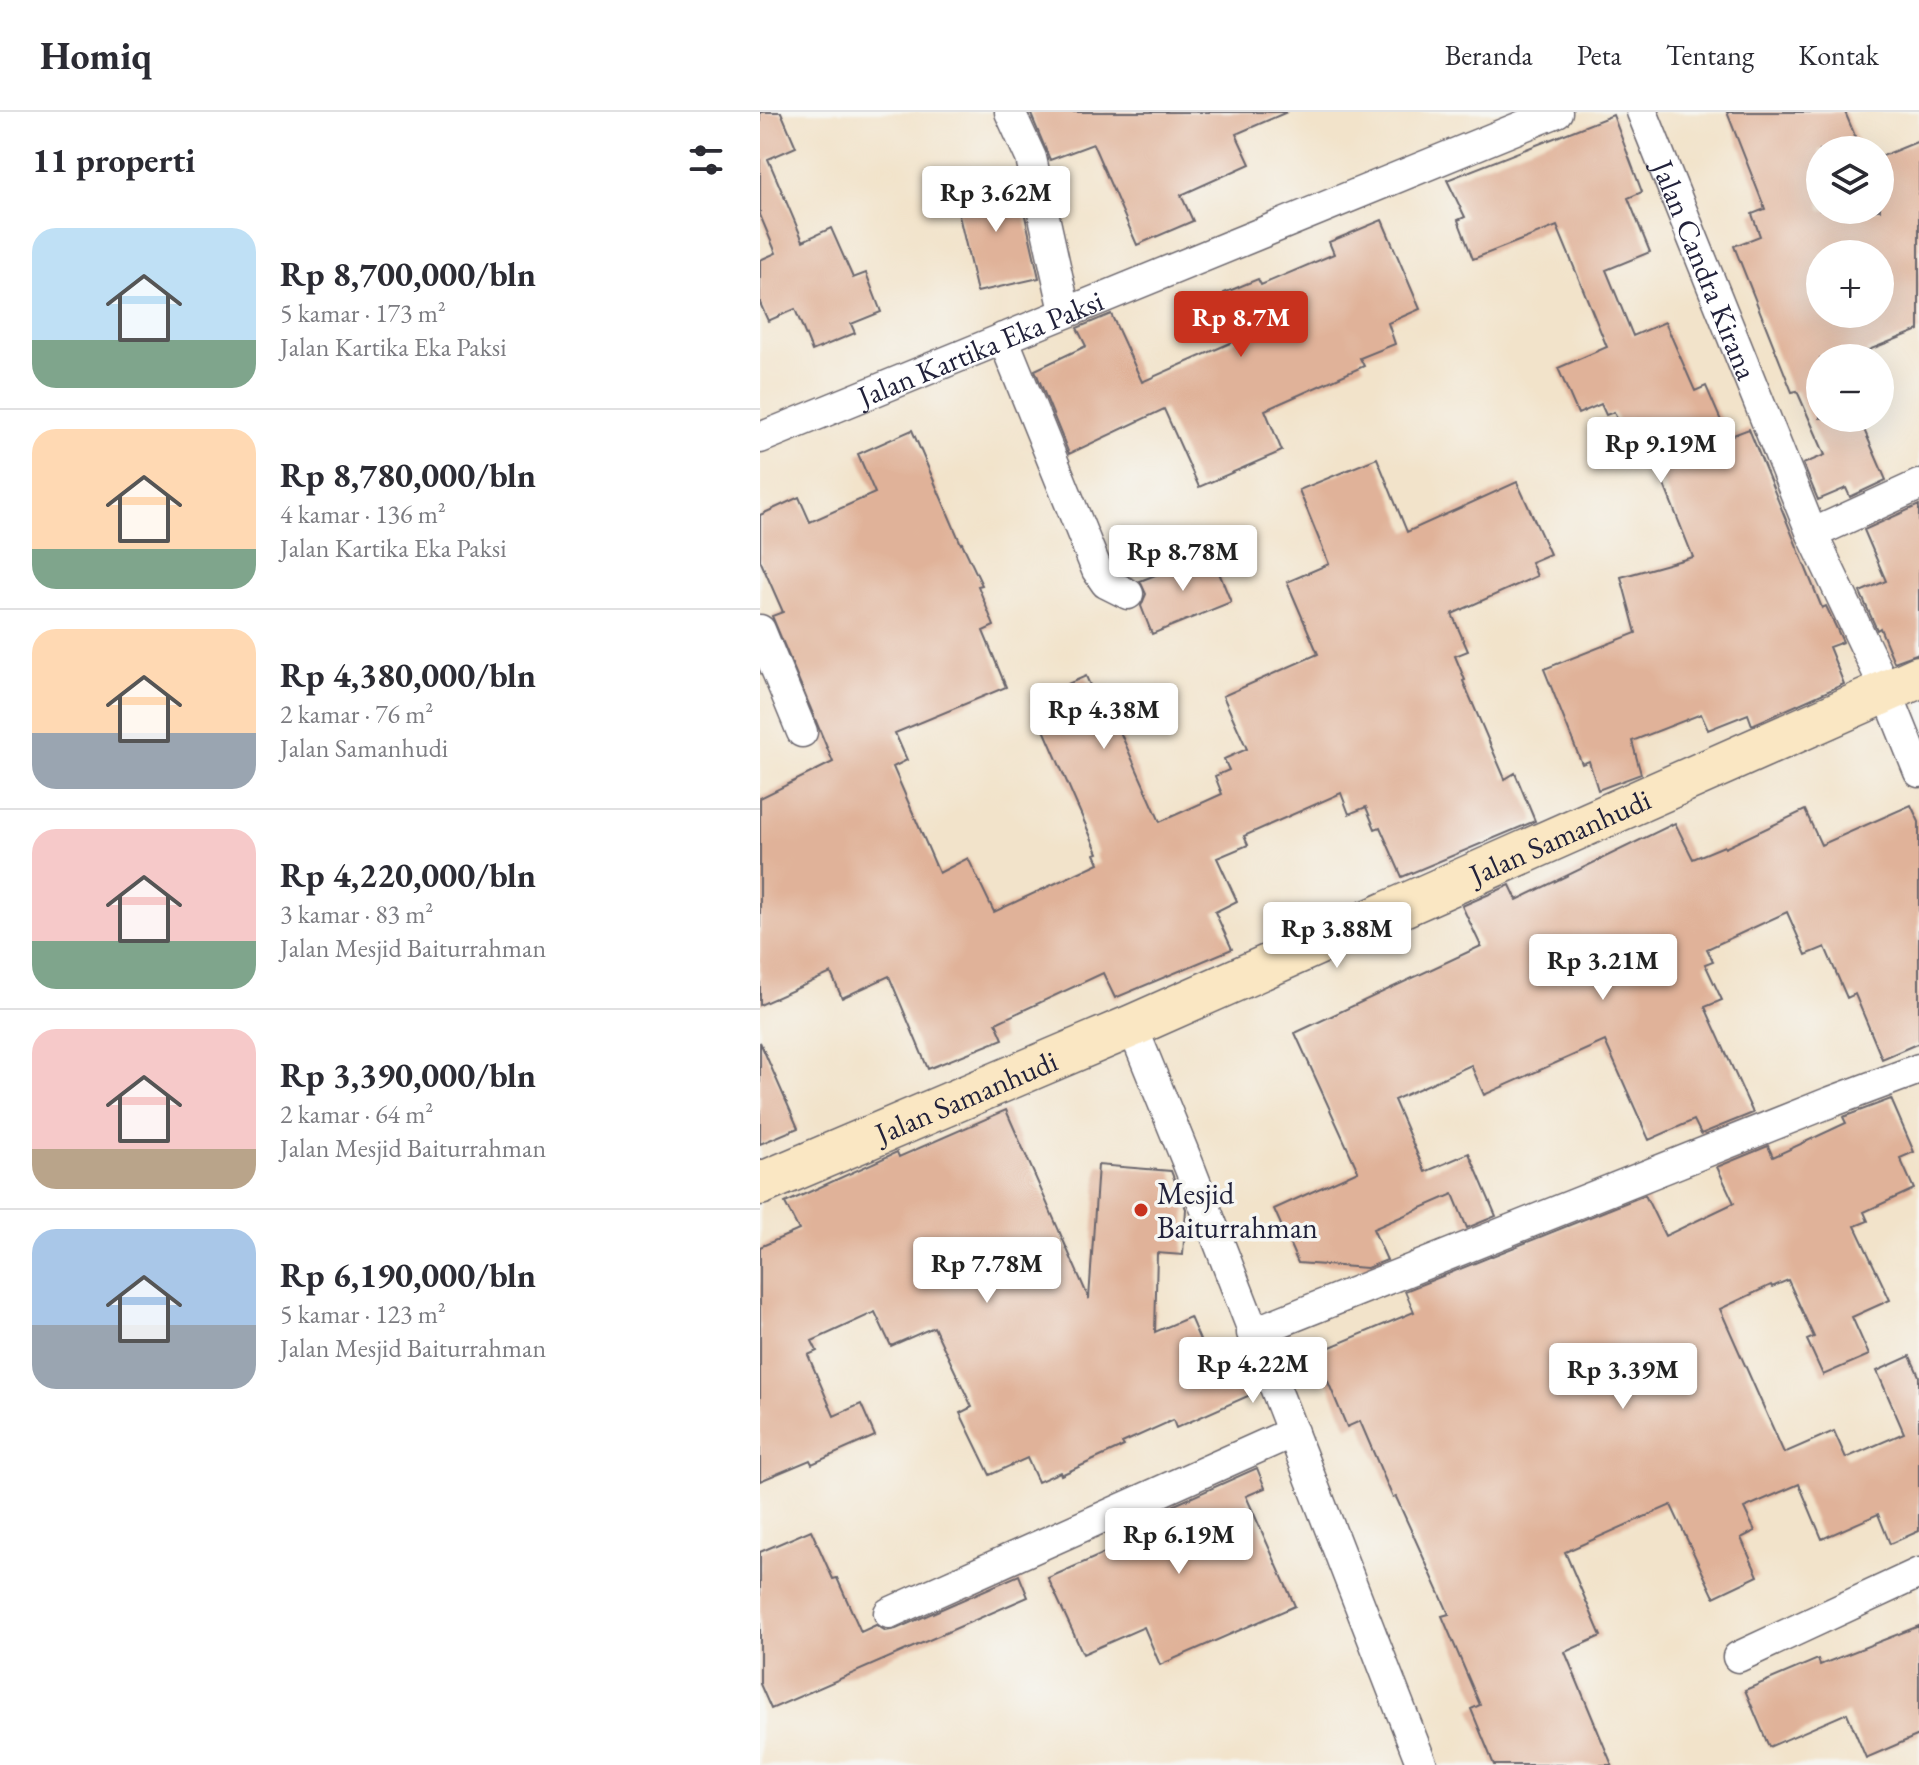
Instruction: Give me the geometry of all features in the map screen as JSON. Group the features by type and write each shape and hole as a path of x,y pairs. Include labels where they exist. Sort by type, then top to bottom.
{"street":[{"path":"1010,112 1031,158 1065,311"},
{"name":"Jalan Kartika Eka Paksi","path":"760,438 1557,112"},
{"name":"Jalan Candra Kirana","path":"1644,113 1812,534 1902,683 1919,772"},
{"path":"1003,338 1097,570 1106,583 1128,594"},
{"path":"1812,534 1919,485"},
{"path":"760,630 802,732"},
{"name":"Jalan Samanhudi","path":"760,1184 1132,1026 1902,683"},
{"path":"1132,1026 1422,1765"},
{"path":"1252,1333 1919,1069"},
{"path":"889,1613 1293,1432"},
{"path":"1738,1657 1919,1573"}],"building":[{"path":"760,112 781,112 796,147 768,159 803,241 831,228 853,278 866,273 881,312 851,324 855,333 812,351 795,309 768,321 760,303 760,260 776,253 760,215"},
{"path":"1030,112 1287,112 1236,134 1250,164 1181,195 1193,221 1137,245 1093,144 1050,160"},
{"path":"1727,112 1845,112 1855,136 1806,136 1806,224 1894,224 1894,151 1919,141 1919,330 1884,344 1806,344 1806,412 1797,391 1792,392 1734,246 1760,236 1752,214 1765,209"},
{"path":"1613,115 1642,192 1628,198 1650,252 1606,270 1633,336 1665,322 1695,391 1706,386 1728,437 1749,429 1822,608 1826,606 1843,642 1829,647 1844,684 1752,725 1748,714 1708,730 1701,714 1632,741 1641,774 1598,790 1589,761 1582,764 1544,669 1636,633 1621,577 1693,557 1653,457 1636,464 1614,412 1606,415 1601,404 1578,414 1558,368 1607,347 1557,226 1473,259 1458,220 1465,217 1447,180"},
{"path":"1016,176 1039,278 977,292 953,190"},
{"path":"1382,220 1420,309 1388,323 1395,344 1360,358 1364,366 1265,410 1282,451 1199,487 1164,409 1069,454 1035,370 1086,346 1077,328 1111,314 1142,382 1244,337 1224,293 1258,279 1261,285 1334,254 1329,242"},
{"path":"912,430 982,585 978,586 994,626 983,631 1006,687 895,733 907,760 893,767 939,873 968,858 994,912 1099,863 1095,854 1098,853 1031,700 1086,676 1109,729 1117,725 1160,822 1222,794 1215,776 1229,770 1224,759 1247,749 1223,696 1318,654 1287,582 1329,564 1299,490 1377,458 1407,532 1517,482 1550,554 1531,562 1537,576 1452,614 1468,651 1455,656 1463,681 1505,779 1515,773 1535,821 1402,877 1380,827 1375,829 1366,807 1349,814 1341,793 1244,836 1248,845 1217,858 1237,901 1215,912 1232,949 1115,998 1103,973 996,1023 1003,1039 928,1069 889,976 842,998 831,973 760,1005 760,798 833,762 772,616 783,612 760,560 760,515 799,497 810,522 875,493 858,454"},
{"path":"1815,432 1865,432 1886,480 1850,497 1846,488 1818,500 1803,464 1825,455"},
{"path":"1919,505 1919,653 1894,662 1860,592 1886,581 1864,530"},
{"path":"1211,553 1231,602 1152,634 1141,606 1146,594 1140,581"},
{"path":"1911,805 1919,822 1919,1043 1882,1059 1855,994 1847,998 1825,947 1806,955 1787,912 1707,949 1713,961 1705,964 1722,1000 1705,1007 1753,1113 1701,1134 1694,1120 1649,1140 1605,1041 1484,1095 1471,1065 1394,1100 1425,1172 1469,1153 1496,1216 1467,1228 1453,1194 1373,1229 1387,1260 1367,1268 1298,1263 1274,1209 1358,1171 1295,1033 1481,946 1462,906 1510,885 1517,900 1675,823 1693,859 1725,848 1805,810 1821,845"},
{"path":"760,1042 798,1128 760,1144"},
{"path":"1891,1099 1914,1152 1900,1158 1914,1189 1864,1212 1868,1221 1855,1226 1890,1300 1852,1317 1869,1355 1823,1375 1807,1340 1814,1337 1788,1280 1720,1309 1784,1453 1834,1431 1846,1458 1904,1433 1877,1371 1910,1356 1919,1376 1919,1531 1890,1544 1878,1514 1822,1539 1799,1484 1744,1508 1755,1531 1741,1538 1758,1576 1714,1597 1671,1505 1565,1552 1601,1636 1565,1652 1612,1765 1494,1765 1471,1709 1480,1705 1442,1616 1449,1614 1360,1421 1347,1427 1316,1353 1414,1312 1405,1291 1645,1195 1665,1236 1734,1203 1717,1167 1768,1146 1773,1157 1846,1123 1843,1117"},
{"path":"1006,1110 1089,1299 1098,1165 1171,1171 1186,1209 1183,1255 1157,1253 1155,1332 1190,1317 1205,1352 1225,1343 1237,1371 1246,1366 1257,1392 1176,1428 1173,1420 1061,1475 1060,1472 1038,1482 1027,1458 990,1475 960,1413 972,1407 934,1327 891,1346 875,1312 812,1341 817,1351 808,1355 834,1416 861,1404 875,1436 812,1464 810,1460 760,1481 760,1247 799,1230 785,1203 897,1152 899,1157"},
{"path":"1257,1468 1265,1488 1246,1496 1295,1606 1160,1665 1144,1627 1083,1654 1048,1578 1119,1547 1112,1533"},
{"path":"811,1530 861,1632 876,1625 886,1631 896,1629 1019,1575 1028,1597 771,1709 760,1684 760,1552"},
{"path":"1919,1626 1919,1735 1866,1758 1847,1713 1769,1747 1745,1690 1818,1659 1820,1665"}],"place":[{"name":"Mesjid Baiturrahman","path":"1141,1210"}]}
